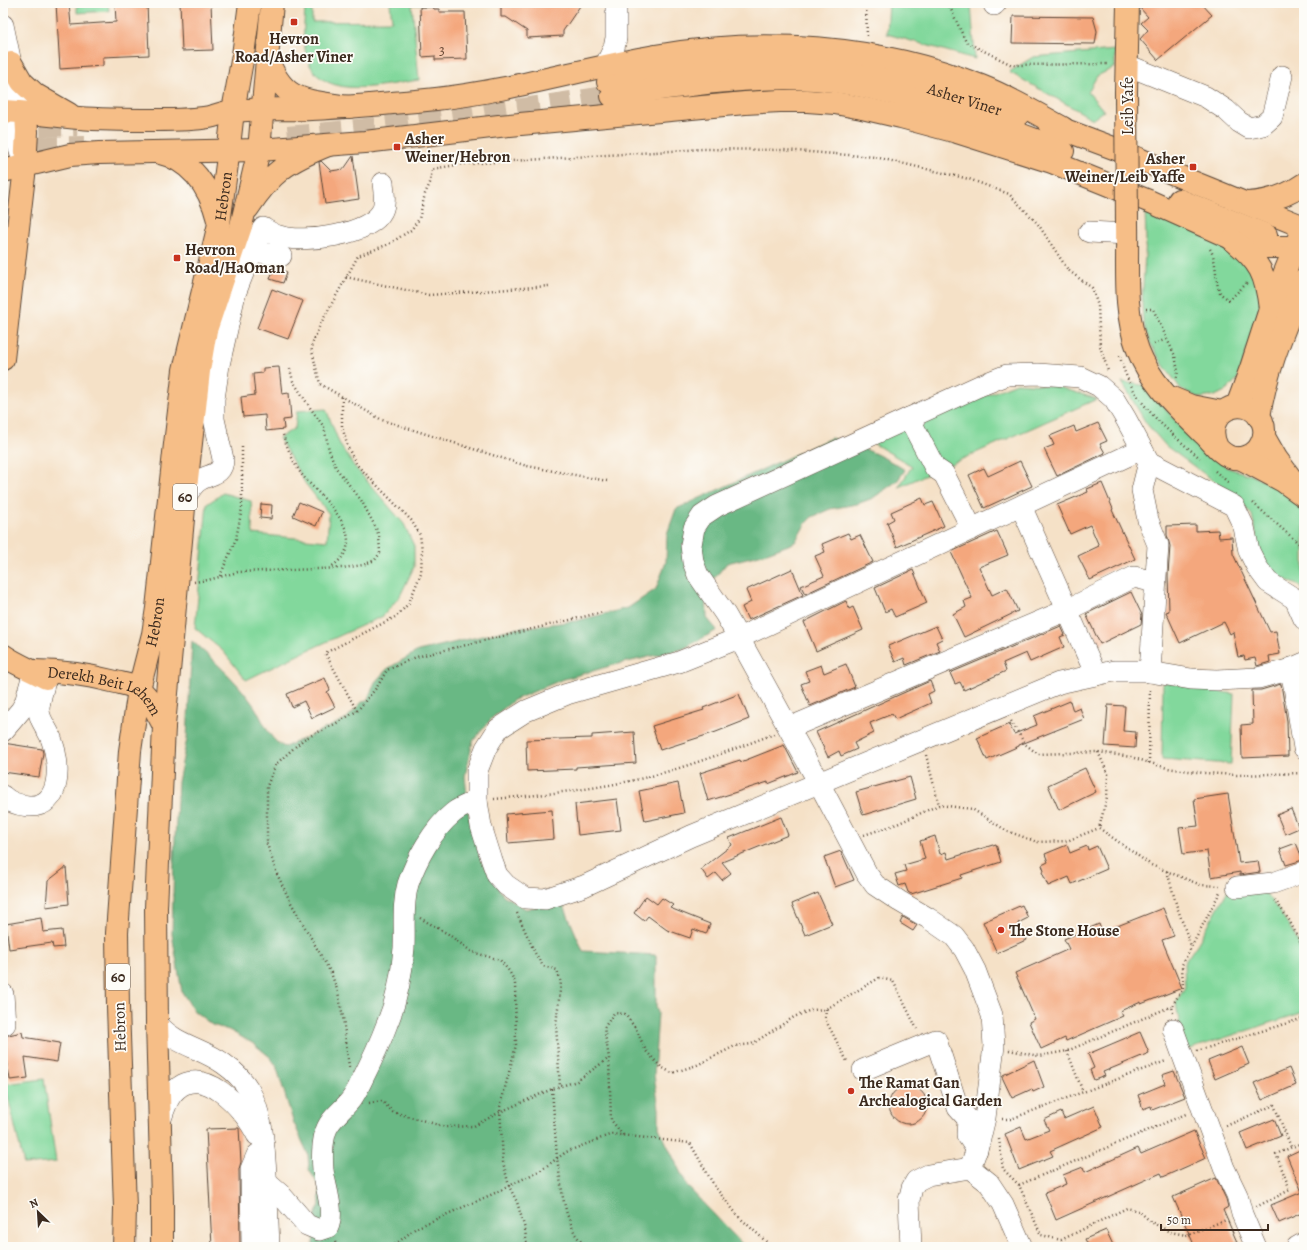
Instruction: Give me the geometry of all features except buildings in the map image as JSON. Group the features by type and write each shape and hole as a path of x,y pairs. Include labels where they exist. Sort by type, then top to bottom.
{"main road":[{"name":"Hebron","path":"124,1247 125,1208 117,933 130,751 137,698 157,608 184,370 219,224 233,111 250,3"},
{"name":"60","path":"267,57 272,3"},
{"name":"Leib Yafe","path":"1128,3 1118,65 1126,92 1128,309 1138,351 1146,366 1165,394 1217,447"},
{"path":"10,107 82,119 155,120 202,118 233,111 349,107 480,93 514,87 608,81 656,56 695,50 734,47 806,47 867,55 947,73 982,86 1013,100 1063,128"},
{"name":"Hebron","path":"162,1247 156,908 164,726 185,497 199,371 206,330 240,226 259,150 267,57"},
{"path":"267,57 280,84 291,94 308,100 349,107"},
{"name":"Asher Viner","path":"608,81 674,70 733,63 777,62 821,64 869,71 901,78 1063,128 1116,148 1304,227"},
{"path":"11,64 22,82 36,95 56,108 82,119"},
{"name":"Asher Viner","path":"608,81 685,86 778,78 814,79 875,88 941,107 1056,148 1168,196 1300,249"},
{"path":"3,172 70,155 99,153 259,150 328,145 513,124 780,101 807,101 835,103 901,117 957,132 1052,162 1151,202 1229,237 1267,246 1300,249"},
{"path":"3,359 25,167 27,132 10,107"},
{"path":"240,226 248,208 257,194 280,170 298,157 328,145"},
{"path":"157,152 181,161 199,179 210,195 219,224"},
{"path":"1246,203 1262,203 1275,199 1304,184"},
{"path":"1240,458 1253,454 1258,449 1262,427 1265,384 1274,357 1279,314 1300,249 1304,227"},
{"path":"1229,237 1247,252 1257,263 1266,288 1279,314"},
{"path":"1304,280 1279,314 1230,409 1214,424 1212,432 1217,447 1227,455 1240,458 1283,481 1304,496"},
{"path":"1279,314 1304,306"},
{"path":"1165,394 1191,406 1250,409 1262,427 1283,469 1304,496"},
{"name":"Derekh Beit Lehem","path":"3,655 15,664 43,673 97,677 131,686 137,698 148,698 164,726"}],"street":[{"path":"608,81 616,38 616,3"},
{"path":"3,25 11,64 10,107"},
{"path":"1118,65 1206,97 1226,110 1238,122 1249,128 1263,125 1272,117 1282,76"},
{"path":"185,497 197,482 220,470 223,466 223,459 214,419 214,399 219,365 235,294 263,228 280,237 294,239 315,238 339,234 364,227 375,219 382,211 384,202 383,183"},
{"path":"1089,232 1128,229"},
{"path":"253,251 281,256"},
{"path":"911,1247 909,1200 912,1188 916,1181 928,1175 974,1159 990,1118 994,1046 992,1015 975,970 964,949 954,936 875,884 867,874 739,638 725,614 698,575 693,562 691,545 694,528 702,516 716,506 979,386 1008,375 1038,374 1080,377 1099,386 1114,399 1145,456 1234,506 1244,527 1249,551 1257,568 1268,582 1295,599 1304,619"},
{"path":"909,418 935,468 944,474 972,529"},
{"path":"190,454 191,460 199,470 211,475"},
{"path":"1145,456 1021,506 739,638 679,662 567,694 526,710 498,729 486,748 477,771 477,801 481,826 497,875 506,885 525,898 545,899 584,886 691,836 1059,683 1114,671 1150,672 1191,679 1217,680 1258,678 1298,666 1304,748"},
{"path":"1145,456 1142,490 1148,520 1158,545 1150,672"},
{"path":"1021,506 1096,675"},
{"path":"789,728 1067,610 1134,577 1156,582"},
{"path":"3,796 13,803 21,806 33,806 44,802 51,796 55,787 57,771 56,755 52,741 42,721 39,709 43,673"},
{"path":"9,723 25,703 43,673"},
{"path":"9,723 42,721"},
{"path":"266,1182 280,1194 307,1225 319,1230 328,1227 331,1212 323,1169 322,1148 325,1131 334,1118 353,1098 387,1024 399,988 404,947 404,909 408,885 419,858 437,830 453,813 465,805 477,801"},
{"path":"1237,888 1273,883 1304,872"},
{"path":"3,994 5,1024"},
{"path":"157,1023 172,1037 209,1054 224,1063 243,1081 250,1092 260,1120 264,1150 269,1247"},
{"path":"1173,1030 1224,1168 1237,1195 1242,1214 1256,1247"},
{"path":"864,1070 936,1040 958,1108 968,1119 967,1135 974,1159 1003,1204 1022,1247"},
{"path":"159,1126 167,1102 176,1090 189,1083 197,1082 206,1084 227,1096 241,1110 252,1125 264,1150"},
{"path":"252,1247 251,1169 257,1156 264,1150"},
{"path":"1297,1247 1304,1243"}],"path":[{"path":"867,55 866,3 873,3"},
{"path":"948,3 966,42 1012,65 1118,65"},
{"path":"607,481 527,466 382,420 320,384 311,347 320,325 358,256 389,244 411,230 419,219 425,194 430,183 432,169 463,164 703,148 783,150 875,157 969,179 1009,194 1038,224 1068,270 1092,288 1098,306 1100,346 1108,372"},
{"path":"1210,248 1213,254 1221,294 1229,300 1244,286"},
{"path":"346,277 429,295 549,286"},
{"path":"1146,310 1153,309 1174,356 1178,372 1175,385 1165,394"},
{"path":"178,575 196,582 238,572 343,568 363,565 375,560 380,553 380,536 361,500 336,468 329,450 324,427 293,381 290,369"},
{"path":"342,397 342,426 348,448 357,465 410,520 420,534 422,550 421,573 409,603 396,616 325,653 358,711"},
{"path":"282,435 302,475 331,505 343,522 348,543 345,554 330,568"},
{"path":"220,576 236,539 242,508 242,447"},
{"path":"349,1069 343,1017 338,992 331,973 290,901 277,874 267,844 268,786 276,764 304,739 358,711 377,687 387,670 416,657 603,612"},
{"path":"1149,762 1150,672"},
{"path":"1004,706 1013,725 1025,744 1038,754 1098,752 1131,757 1167,768 1211,774 1237,775 1304,773"},
{"path":"477,801 554,794 636,780 694,763 789,728"},
{"path":"919,742 927,757 939,805"},
{"path":"1098,752 1108,774 1107,797 1099,828"},
{"path":"849,840 897,824 939,805 972,809 1007,831 1038,842 1067,841 1099,828"},
{"path":"1099,828 1151,865 1201,885 1223,887 1182,965 1183,988 1172,1006 1173,1030"},
{"path":"1167,871 1177,907 1191,946"},
{"path":"1264,884 1289,920 1304,949"},
{"path":"515,891 512,902 534,953 543,966 557,970 561,982 556,1025 560,1087"},
{"path":"404,909 448,934 472,952 500,960 509,971 515,982 516,1045 500,1112 503,1162 509,1186 517,1202 525,1229 528,1247"},
{"path":"623,1136 611,1120 609,1058 604,1028 614,1014 626,1014 636,1029 646,1051 661,1067 672,1074 697,1065 735,1046 752,1044 794,1017 811,1010 826,1009 879,978 893,981 925,1045"},
{"path":"994,1046 1039,1056 1067,1052 1172,1006"},
{"path":"826,1009 825,1019 853,1074 864,1070"},
{"path":"1304,1018 1182,1055 1011,1119 990,1118 1003,1169 1019,1185 1041,1235 1061,1240 1127,1208 1139,1211 1151,1222 1170,1232 1186,1235 1242,1214 1290,1190 1276,1154 1304,1142"},
{"path":"1067,1052 1083,1092"},
{"path":"353,1098 363,1103 382,1101 393,1112 446,1127 474,1126 500,1112 552,1089 578,1081 609,1058"},
{"path":"552,1089 563,1198 567,1214 575,1234 585,1247"},
{"path":"1211,1132 1274,1105 1291,1147"},
{"path":"1019,1185 1202,1108"},
{"path":"392,1247 416,1228 541,1170 566,1152 612,1134 690,1143 715,1187 738,1217 772,1247"}],"green space":[{"path":"77,3 108,3 109,11 77,13"},
{"path":"305,3 312,3 312,22 392,21 390,3 460,3 412,5 419,80 369,87 351,87 335,85 321,78 311,67 304,43"},
{"path":"889,3 971,3 975,59 887,34"},
{"path":"1115,50 1115,67 1097,76 1088,92 1104,111 1093,119 1009,72 1033,57"},
{"path":"1145,211 1236,250 1250,264 1262,300 1238,378 1227,390 1215,396 1199,398 1181,389 1162,363 1149,341 1143,321 1142,303 1146,239"},
{"path":"1122,382 1147,386 1190,438 1228,468 1251,475 1284,491 1304,510 1304,592 1300,586 1282,578 1265,563 1259,547 1252,515 1232,494 1166,446 1146,423"},
{"path":"1017,383 1055,386 1097,399 899,487 912,466 871,442 984,396"},
{"path":"326,409 340,445 354,466 404,524 414,546 414,567 400,596 383,616 246,680 223,651 195,628 207,504 223,493 251,501 253,534 327,541 329,514 305,483 279,438 295,428 297,411"},
{"path":"831,438 869,451 887,459 905,470 897,481 873,498 857,504 830,509 812,517 806,523 795,542 767,553 727,563 706,588 707,618 717,630 683,649 610,666 561,680 514,700 492,718 473,741 465,776 469,817 481,860 503,895 526,909 539,906 563,904 583,951 656,955 656,1006 658,1013 654,1075 659,1109 659,1128 687,1186 745,1247 313,1247 316,1213 320,1205 319,1185 309,1170 308,1154 293,1121 276,1065 270,1057 254,1044 229,1030 212,1025 194,1011 182,992 172,934 174,858 178,782 187,739 192,641 224,670 256,708 270,734 279,744 285,747 346,719 362,702 367,701 375,682 387,669 418,651 512,629 576,621 628,608 656,589 666,562 667,534 676,509"},
{"path":"1163,682 1234,694 1231,764 1162,759"},
{"path":"1261,887 1288,924 1294,934 1302,955 1304,966 1304,1012 1184,1051 1176,1003 1185,987 1184,963 1198,943 1228,890"},
{"path":"44,1079 56,1162 24,1165 5,1084"}],"tunnel":[{"path":"288,137 450,119 612,96"},
{"path":"7,127 77,125"},
{"path":"3,148 84,147"}],"place":[{"name":"Hevron Road/Asher Viner","path":"294,22"},
{"name":"Asher Weiner/Hebron","path":"397,147"},
{"name":"Asher Weiner/Leib Yaffe","path":"1193,167"},
{"name":"Hevron Road/HaOman","path":"177,258"},
{"name":"The Stone House","path":"1001,930"},
{"name":"The Ramat Gan Archealogical Garden","path":"851,1091"}]}
